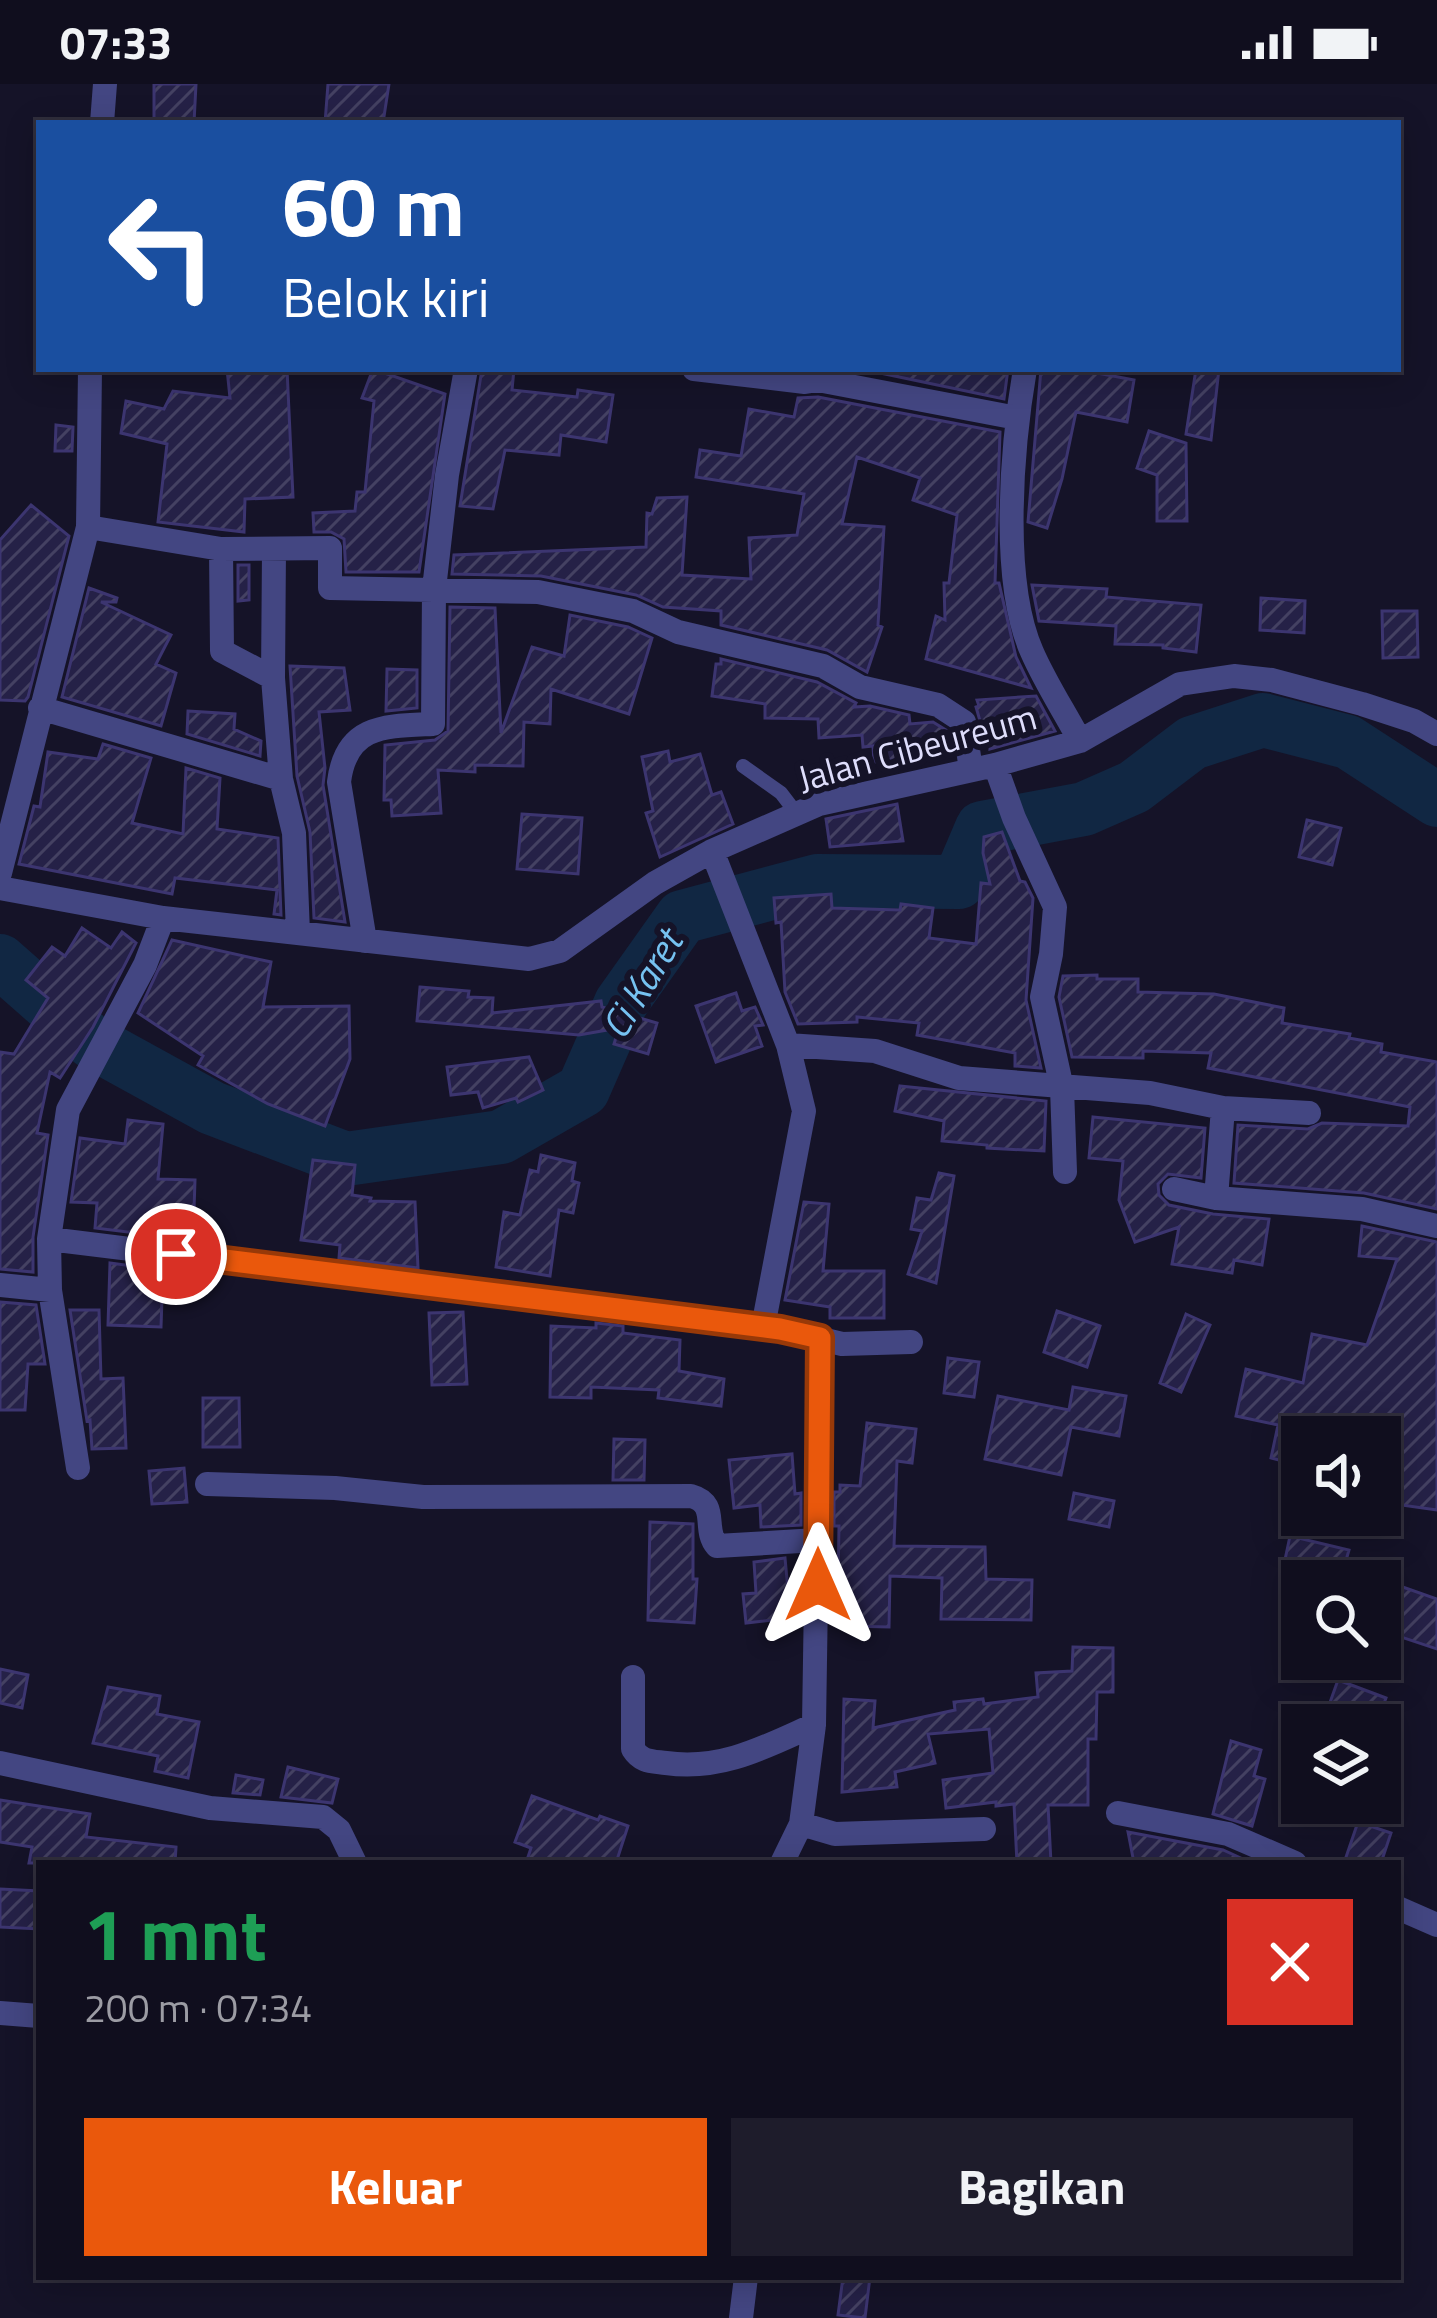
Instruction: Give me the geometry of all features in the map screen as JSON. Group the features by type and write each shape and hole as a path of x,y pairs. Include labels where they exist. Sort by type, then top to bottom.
{"street":[{"path":"102,120 105,84"},
{"path":"0,873 88,527 90,372"},
{"path":"365,941 339,782 341,761 376,727 433,724 434,589 465,372"},
{"path":"735,372 806,382 820,374 1017,418"},
{"path":"1025,372 1017,418 1012,551 1022,618 1030,649 1080,741"},
{"path":"88,527 221,549 330,548 331,588 557,596 633,611 678,632 823,666 860,686 938,705 964,722 1055,907 1052,954 1042,997 1062,1088 1065,1172"},
{"path":"221,549 222,651 273,678"},
{"path":"274,549 273,678 281,778 294,832 298,934"},
{"name":"Jalan Cibeureum","path":"0,888 163,918 529,959 552,955 656,883 712,851 819,804 1080,741 1180,684 1234,676 1272,680 1344,698 1414,721 1437,734"},
{"path":"40,707 281,778"},
{"path":"712,851 802,1090 803,1130 763,1327"},
{"path":"78,1468 50,1290 49,1239 68,1110 145,965 163,918"},
{"path":"788,1045 874,1051 940,1075 1150,1093 1223,1108 1309,1113"},
{"path":"1216,1198 1223,1108"},
{"path":"1174,1189 1216,1198 1362,1209 1437,1226"},
{"path":"49,1239 763,1327 842,1344 911,1342"},
{"path":"0,1285 50,1290"},
{"path":"783,1860 801,1824 814,1725 820,1338"},
{"path":"207,1484 335,1488 423,1497 691,1496 703,1500 709,1509 711,1539 717,1546 818,1540"},
{"path":"633,1676 633,1749 645,1761 675,1765 723,1762 814,1725"},
{"path":"0,1763 210,1808 323,1817 339,1830 354,1860"},
{"path":"1118,1813 1228,1834 1288,1860"},
{"path":"801,1824 835,1834 984,1829"},
{"path":"1401,1909 1437,1925"},
{"path":"0,2013 36,2016"},
{"path":"741,2318 746,2280"}],"lane":[{"path":"743,766 781,793 797,814"}],"building":[{"path":"154,84 196,84 194,120 154,120"},
{"path":"328,84 389,84 383,120 325,120"},
{"path":"227,372 287,372 293,497 245,499 244,532 158,522 167,444 121,433 126,401 164,409 173,391 230,398"},
{"path":"372,372 445,394 419,572 346,572 344,539 331,532 314,532 313,513 355,511 357,492 365,492 374,401 362,398"},
{"path":"482,372 514,372 512,390 577,397 578,390 613,395 606,442 561,435 559,455 505,450 493,509 460,506"},
{"path":"875,372 1008,372 1004,399"},
{"path":"1041,372 1092,372 1134,380 1127,422 1076,412 1047,528 1028,522"},
{"path":"1196,372 1219,372 1211,440 1186,434"},
{"path":"818,397 1000,432 995,583 999,583 1016,657 1031,688 926,659 936,616 945,620 944,583 949,583 957,515 913,500 920,478 857,457 842,524 884,527 878,625 882,627 867,672 827,650 721,625 721,611 663,607 636,595 541,576 452,574 454,555 646,547 647,513 652,514 657,498 687,497 682,575 751,579 749,538 797,535 804,494 696,477 700,450 741,456 749,409 794,417 798,398"},
{"path":"56,425 73,427 72,451 55,451"},
{"path":"1149,431 1186,443 1187,521 1157,521 1157,475 1137,468"},
{"path":"31,505 69,536 28,697 25,701 0,700 0,540"},
{"path":"238,565 249,565 249,600 238,601"},
{"path":"1032,585 1107,589 1106,597 1201,605 1196,652 1163,645 1115,644 1116,626 1039,621"},
{"path":"89,588 117,598 116,602 101,602 171,635 156,664 176,673 161,726 62,697"},
{"path":"1261,598 1305,601 1304,633 1260,630"},
{"path":"450,607 495,608 501,733 532,647 564,656 570,615 628,627 652,638 629,714 551,689 550,724 524,722 523,766 475,765 475,772 438,770 441,813 392,816 391,800 384,800 385,745 435,740 448,731"},
{"path":"1382,611 1417,611 1418,657 1383,658"},
{"path":"721,659 817,682 856,703 854,707 909,715 910,724 933,722 949,732 952,754 874,762 873,746 863,747 862,735 819,738 818,719 765,718 765,704 712,696 716,664"},
{"path":"290,666 344,668 350,710 319,712 323,785 345,922 314,918 310,832 297,776"},
{"path":"387,669 417,670 417,708 386,711"},
{"path":"1036,696 1055,731 990,749 991,735 984,735 977,700"},
{"path":"188,711 235,714 234,729 261,741 260,756 187,734"},
{"path":"103,744 151,758 132,823 183,834 186,768 220,778 217,829 278,838 281,915 274,914 277,890 175,878 172,894 19,864 34,806 40,807 48,752 98,759"},
{"path":"668,751 670,762 700,754 712,795 721,792 733,824 660,857 646,813 653,811 642,757"},
{"path":"897,804 903,841 830,847 826,819"},
{"path":"522,814 582,818 578,874 517,869"},
{"path":"1307,820 1341,828 1332,865 1299,857"},
{"path":"1002,832 1020,881 1033,898 1026,1000 1041,1068 1015,1066 1015,1053 917,1035 919,1023 857,1017 857,1022 798,1024 785,992 781,922 776,923 774,898 831,894 832,908 900,910 901,904 933,908 929,938 976,944 981,883 990,884 984,837"},
{"path":"82,928 111,948 122,932 136,943 93,1027 60,1078 50,1072 37,1133 48,1135 33,1237 33,1272 0,1269 0,1052 14,1054 48,998 26,980 52,947 65,956"},
{"path":"172,940 271,962 263,1007 349,1006 350,1059 325,1126 268,1104 198,1065 203,1056 138,1013"},
{"path":"1097,975 1097,979 1138,979 1138,992 1214,994 1284,1008 1282,1023 1350,1034 1349,1038 1382,1044 1381,1052 1437,1062 1437,1209 1364,1193 1234,1183 1238,1125 1408,1126 1410,1107 1208,1068 1211,1053 1143,1051 1143,1058 1072,1057 1059,997 1063,976"},
{"path":"420,987 493,998 492,1013 601,1001 602,1007 657,1023 648,1054 614,1044 619,1028 579,1035 417,1021"},
{"path":"736,993 742,1011 755,1007 763,1025 755,1026 762,1046 716,1062 696,1006"},
{"path":"529,1057 543,1090 518,1102 516,1098 483,1108 478,1092 451,1095 447,1067"},
{"path":"900,1086 1046,1101 1044,1151 942,1141 944,1121 895,1111"},
{"path":"1093,1117 1205,1128 1201,1178 1168,1174 1158,1184 1159,1195 1169,1205 1269,1219 1262,1265 1234,1260 1232,1273 1172,1264 1179,1227 1135,1242 1119,1200 1123,1161 1089,1158"},
{"path":"128,1120 163,1124 158,1179 195,1180 193,1240 95,1228 97,1203 71,1202 80,1138 125,1144"},
{"path":"541,1155 575,1163 572,1181 579,1183 573,1213 559,1210 550,1276 496,1267 504,1212 520,1215 530,1170 538,1172"},
{"path":"313,1160 355,1165 352,1195 370,1201 415,1202 418,1268 339,1258 340,1245 301,1240"},
{"path":"939,1173 954,1176 936,1283 908,1274 922,1231 911,1229 917,1198 931,1200"},
{"path":"804,1202 829,1204 823,1271 884,1271 884,1318 830,1318 830,1307 785,1300"},
{"path":"1362,1226 1437,1242 1437,1510 1401,1505 1401,1416 1281,1416 1281,1461 1271,1458 1278,1425 1236,1416 1246,1369 1303,1383 1312,1334 1367,1345 1397,1259 1359,1256"},
{"path":"110,1263 163,1270 161,1327 108,1325"},
{"path":"0,1302 36,1305 45,1364 28,1364 25,1410 0,1410"},
{"path":"70,1310 99,1310 101,1379 123,1378 126,1448 92,1449"},
{"path":"1057,1311 1100,1326 1087,1367 1044,1352"},
{"path":"463,1312 467,1384 432,1385 429,1313"},
{"path":"1186,1314 1210,1325 1181,1392 1160,1383"},
{"path":"596,1323 623,1326 623,1333 680,1340 679,1371 724,1379 721,1406 658,1398 659,1390 591,1387 591,1398 550,1397 551,1326 596,1328"},
{"path":"948,1358 979,1362 974,1397 944,1393"},
{"path":"1073,1387 1126,1396 1119,1436 1071,1427 1061,1475 985,1459 998,1396 1069,1410"},
{"path":"203,1398 239,1398 240,1447 203,1447"},
{"path":"867,1423 916,1429 912,1463 897,1461 894,1546 985,1547 986,1579 1032,1580 1031,1620 941,1619 942,1578 890,1576 889,1627 846,1626 847,1584 838,1583 834,1492 840,1492 840,1485 860,1486"},
{"path":"614,1439 645,1440 644,1480 613,1480"},
{"path":"792,1454 795,1494 801,1493 801,1525 761,1527 760,1505 734,1508 729,1460"},
{"path":"184,1468 187,1502 152,1504 149,1471"},
{"path":"1074,1493 1114,1501 1109,1527 1069,1519"},
{"path":"650,1522 693,1524 694,1623 648,1620"},
{"path":"1290,1536 1349,1550 1346,1560 1285,1560"},
{"path":"785,1558 788,1590 798,1589 799,1617 746,1623 743,1594 756,1593 754,1562"},
{"path":"1401,1586 1437,1599 1437,1649 1401,1637"},
{"path":"1073,1647 1113,1648 1113,1692 1097,1692 1096,1739 1088,1739 1088,1805 1048,1805 1051,1860 1017,1860 1014,1804 946,1808 943,1780 993,1773 989,1729 928,1734 935,1763 895,1772 897,1787 842,1792 844,1699 875,1701 873,1728 955,1710 954,1702 983,1699 984,1704 1038,1697 1036,1673 1072,1671"},
{"path":"0,1669 28,1675 22,1708 0,1703"},
{"path":"1338,1680 1386,1698 1384,1704 1329,1704"},
{"path":"108,1687 160,1696 157,1714 199,1722 188,1778 155,1771 158,1756 93,1743"},
{"path":"1231,1741 1261,1750 1254,1776 1265,1779 1252,1826 1213,1814"},
{"path":"288,1767 338,1779 332,1803 281,1797"},
{"path":"236,1775 263,1780 260,1795 233,1793"},
{"path":"532,1796 628,1826 617,1860 527,1860 531,1848 515,1842"},
{"path":"0,1800 90,1814 86,1837 176,1847 175,1860 29,1863 32,1847 0,1842"},
{"path":"1357,1824 1391,1833 1382,1860 1345,1860"},
{"path":"1128,1832 1223,1850 1243,1859 1243,1860 1133,1860"},
{"path":"0,1889 36,1891 36,1929 0,1927"},
{"path":"843,2280 870,2280 865,2318 838,2315"}],"waterway":[{"name":"Ci Karet","path":"0,961 92,1042 212,1108 346,1159 501,1137 583,1090 621,1003 682,917 817,881 959,882 982,828 1084,809 1134,787 1192,743 1263,720 1348,742 1437,800"}],"route":[{"path":"176,1254 780,1329 820,1338 818,1585"}]}
